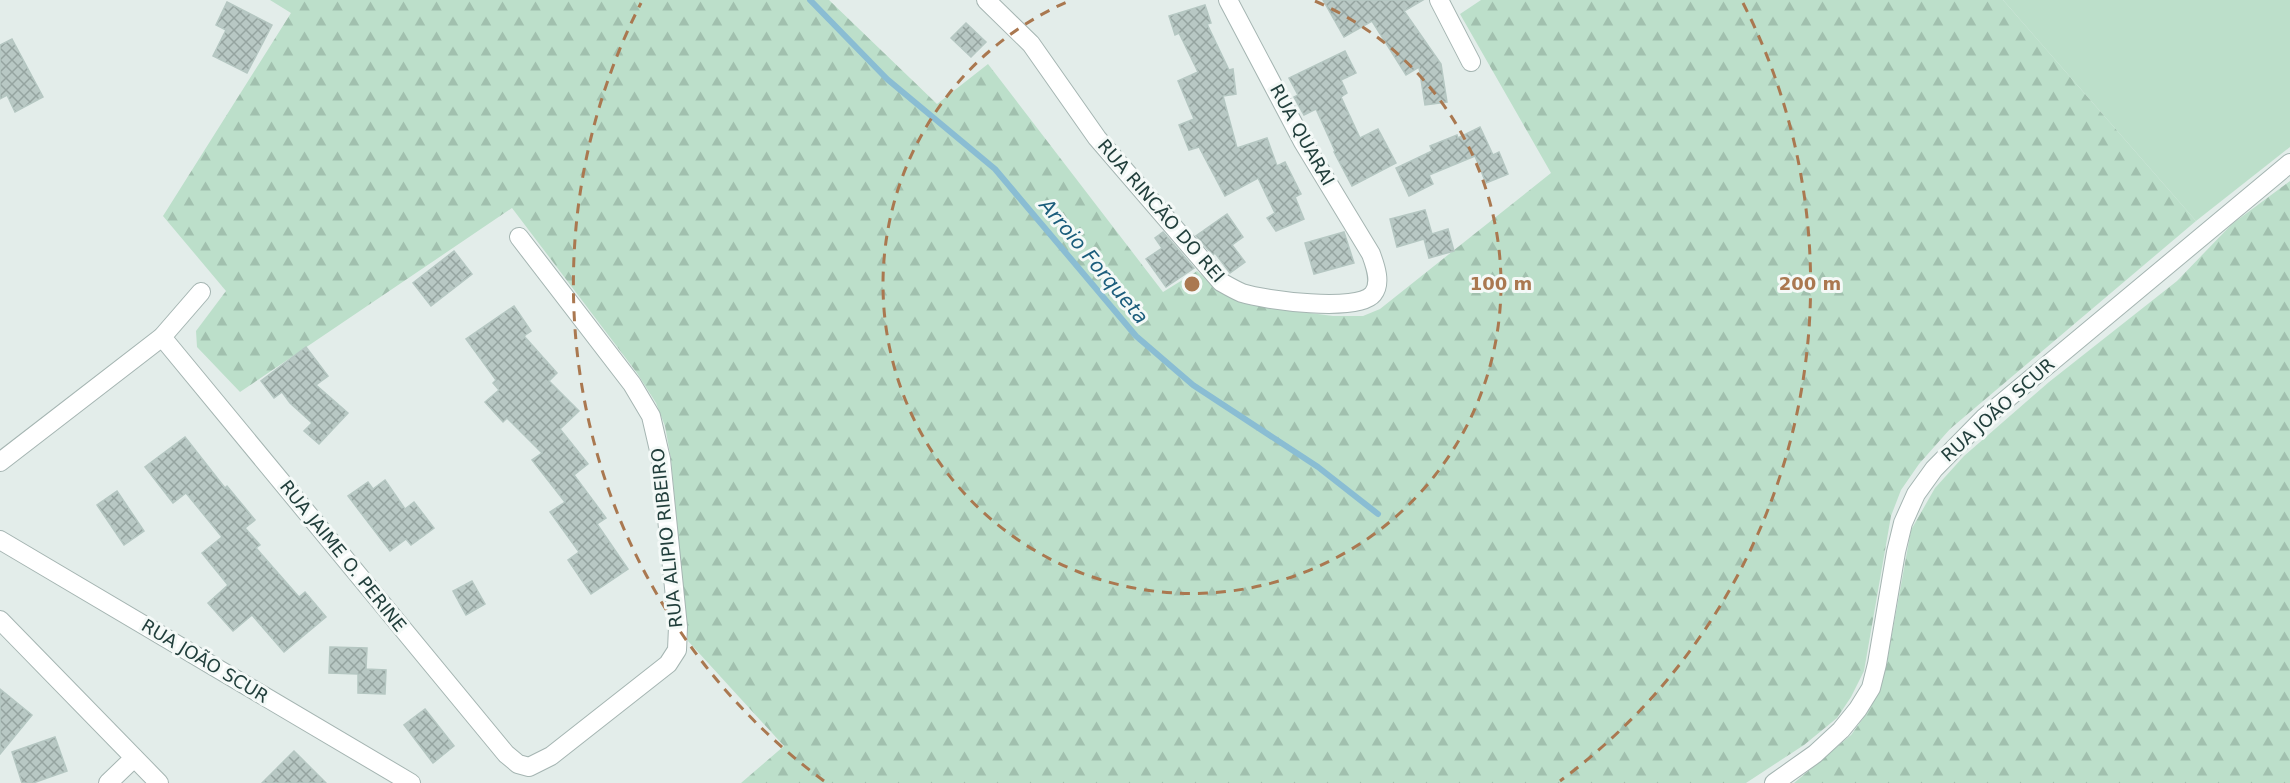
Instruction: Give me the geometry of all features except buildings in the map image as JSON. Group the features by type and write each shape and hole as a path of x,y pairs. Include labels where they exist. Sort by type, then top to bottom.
{"street":[{"name":"RUA RINCÃO DO REI","path":"986,0 1030,44 1097,138 1221,282 1242,293 1287,302 1340,304 1362,301 1373,294 1377,285 1377,270"},
{"name":"RUA QUARAI","path":"1228,0 1303,142 1371,254 1377,270"},
{"path":"1447,3 1471,62"},
{"name":"RUA JOÃO SCUR","path":"1774,783 1815,754 1841,730 1858,709 1870,688 1877,664 1903,523 1916,494 1934,469 1984,418 2290,163"},
{"name":"RUA ALIPIO RIBEIRO","path":"519,237 632,384 651,416 661,459 678,627 676,650 668,664 551,756 529,767"},
{"path":"0,462 162,337 201,292"},
{"name":"RUA JAIME O. PERINE","path":"162,337 506,754 518,764 529,767"},
{"name":"RUA JOÃO SCUR","path":"0,540 411,783"},
{"path":"0,620 159,783"},
{"path":"108,783 134,759"}],"green space":[{"path":"270,0 829,0 937,104 988,64 1163,292 1197,271 1218,291 1250,305 1333,316 1363,316 1380,309 1551,173 1460,14 1481,0 2003,0 2196,221 1950,429 1919,464 1901,490 1891,516 1864,671 1851,697 1837,718 1804,745 1746,783 741,783 784,746 688,641 671,459 665,426 656,403 637,373 512,208 240,392 197,347 196,331 226,291 163,216 291,13"},
{"path":"2003,0 2290,0 2290,147 2196,221"},
{"path":"2290,181 2290,783 1794,783 1851,735 1867,713 1878,692 1886,667 1911,530 1935,488 1964,456 2049,382 2177,281 2232,224"}],"waterway":[{"name":"Arroio Forqueta","path":"810,0 887,79 995,169 1136,336 1193,385 1318,467 1378,514"}]}
